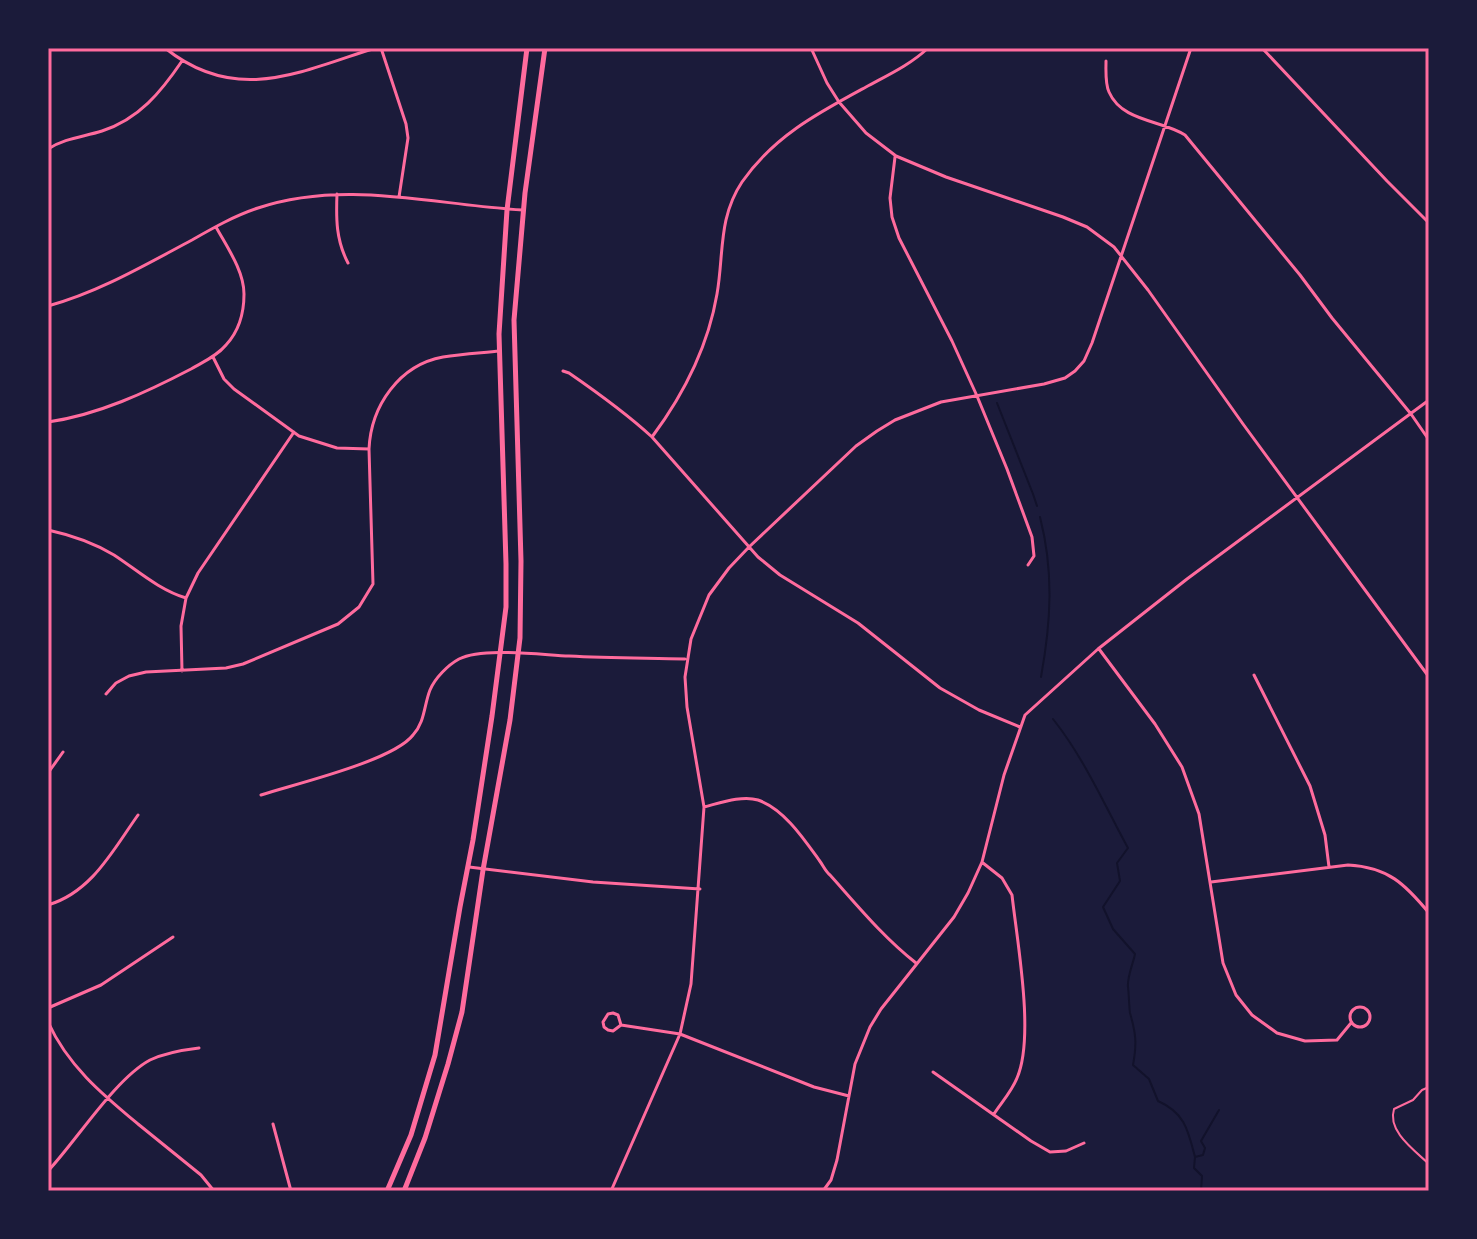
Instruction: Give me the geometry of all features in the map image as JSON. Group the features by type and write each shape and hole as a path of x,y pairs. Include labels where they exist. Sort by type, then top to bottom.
{"main road":[{"path":"387,1191 411,1135 435,1055 492,716 506,607 499,334 507,210 527,48"},
{"path":"404,1191 425,1138 462,1012 510,720 520,638 521,561 514,320 523,210 545,48"}],"street":[{"path":"165,48 182,61 216,75 253,81 299,73 375,48"},
{"path":"381,48 408,138 399,197"},
{"path":"811,48 839,102 866,133 896,156 1087,227 1114,247 1429,677"},
{"path":"652,437 675,405 702,352 717,293 724,223 742,182 785,134 905,66 928,48"},
{"path":"611,1191 680,1034 691,984 704,807 685,677 691,639 709,595 749,547 856,446 877,431 928,406 1065,378 1084,361 1191,48"},
{"path":"1262,48 1429,223"},
{"path":"48,149 70,138 99,132 130,118 159,93 182,61"},
{"path":"1106,61 1109,92 1116,104 1132,114 1185,135 1429,440"},
{"path":"896,156 890,198 892,217 899,238 952,341 1007,469 1032,537 1034,556 1028,565"},
{"path":"337,194 338,237 348,263"},
{"path":"48,306 108,284 258,208 285,201 337,194 523,210"},
{"path":"48,422 111,405 159,386 213,357 225,347 236,333 244,294 238,269 216,227"},
{"path":"106,694 116,683 146,672 226,668 251,662 338,624 359,607 373,584 369,449 370,434 382,400 407,372 441,357 500,351"},
{"path":"213,357 224,379 234,389 299,436 329,446 369,449"},
{"path":"563,371 615,405 652,437 758,557 780,575 858,623 940,688 979,710 1020,727"},
{"path":"823,1191 831,1180 837,1160 855,1064 870,1027 954,917 968,893 982,862 1004,775 1025,715 1098,649 1198,570 1429,400"},
{"path":"182,671 181,626 186,598 198,573 294,432"},
{"path":"48,530 84,540 111,553 171,594 186,598"},
{"path":"1098,649 1155,724 1182,767 1199,814 1223,963 1236,995 1252,1015 1277,1033 1305,1041 1337,1040 1351,1023 1350,1015 1354,1008 1362,1007 1369,1011 1370,1019 1366,1026 1358,1027 1351,1023"},
{"path":"261,795 369,761 403,745 421,724 430,689 440,675 460,659 518,653 686,659"},
{"path":"1254,675 1310,786 1325,835 1329,867"},
{"path":"48,773 63,752"},
{"path":"704,807 749,798 771,806 797,832 873,924 917,963"},
{"path":"48,905 83,887 138,815"},
{"path":"982,862 1002,878 1012,895 1025,1028 1024,1057 1017,1080 994,1114"},
{"path":"1210,882 1329,867 1365,866 1379,869 1397,879 1429,913"},
{"path":"468,867 593,882 700,889"},
{"path":"48,1008 101,985 173,937"},
{"path":"621,1025 618,1015 613,1013 608,1014 603,1022 604,1027 613,1031 621,1025 680,1034 814,1087 849,1096"},
{"path":"48,1022 71,1061 90,1083 201,1175 214,1191"},
{"path":"48,1171 132,1073 151,1060 173,1052 199,1048"},
{"path":"933,1072 1050,1152 1066,1151 1084,1143"},
{"path":"273,1124 291,1191"}],"path":[{"path":"1429,1087 1405,1105 1394,1109 1391,1120 1396,1130 1429,1164"}],"waterway":[{"path":"997,403 1037,506"},
{"path":"1040,517 1050,597 1041,677"},
{"path":"1053,719 1084,765 1128,848 1117,863 1120,881 1103,907 1113,929 1135,954 1128,983 1135,1039 1133,1065 1149,1079 1158,1101 1180,1117 1195,1157"},
{"path":"1201,1191 1202,1176 1194,1168 1195,1157 1203,1155 1205,1148 1201,1141 1219,1110"}]}
